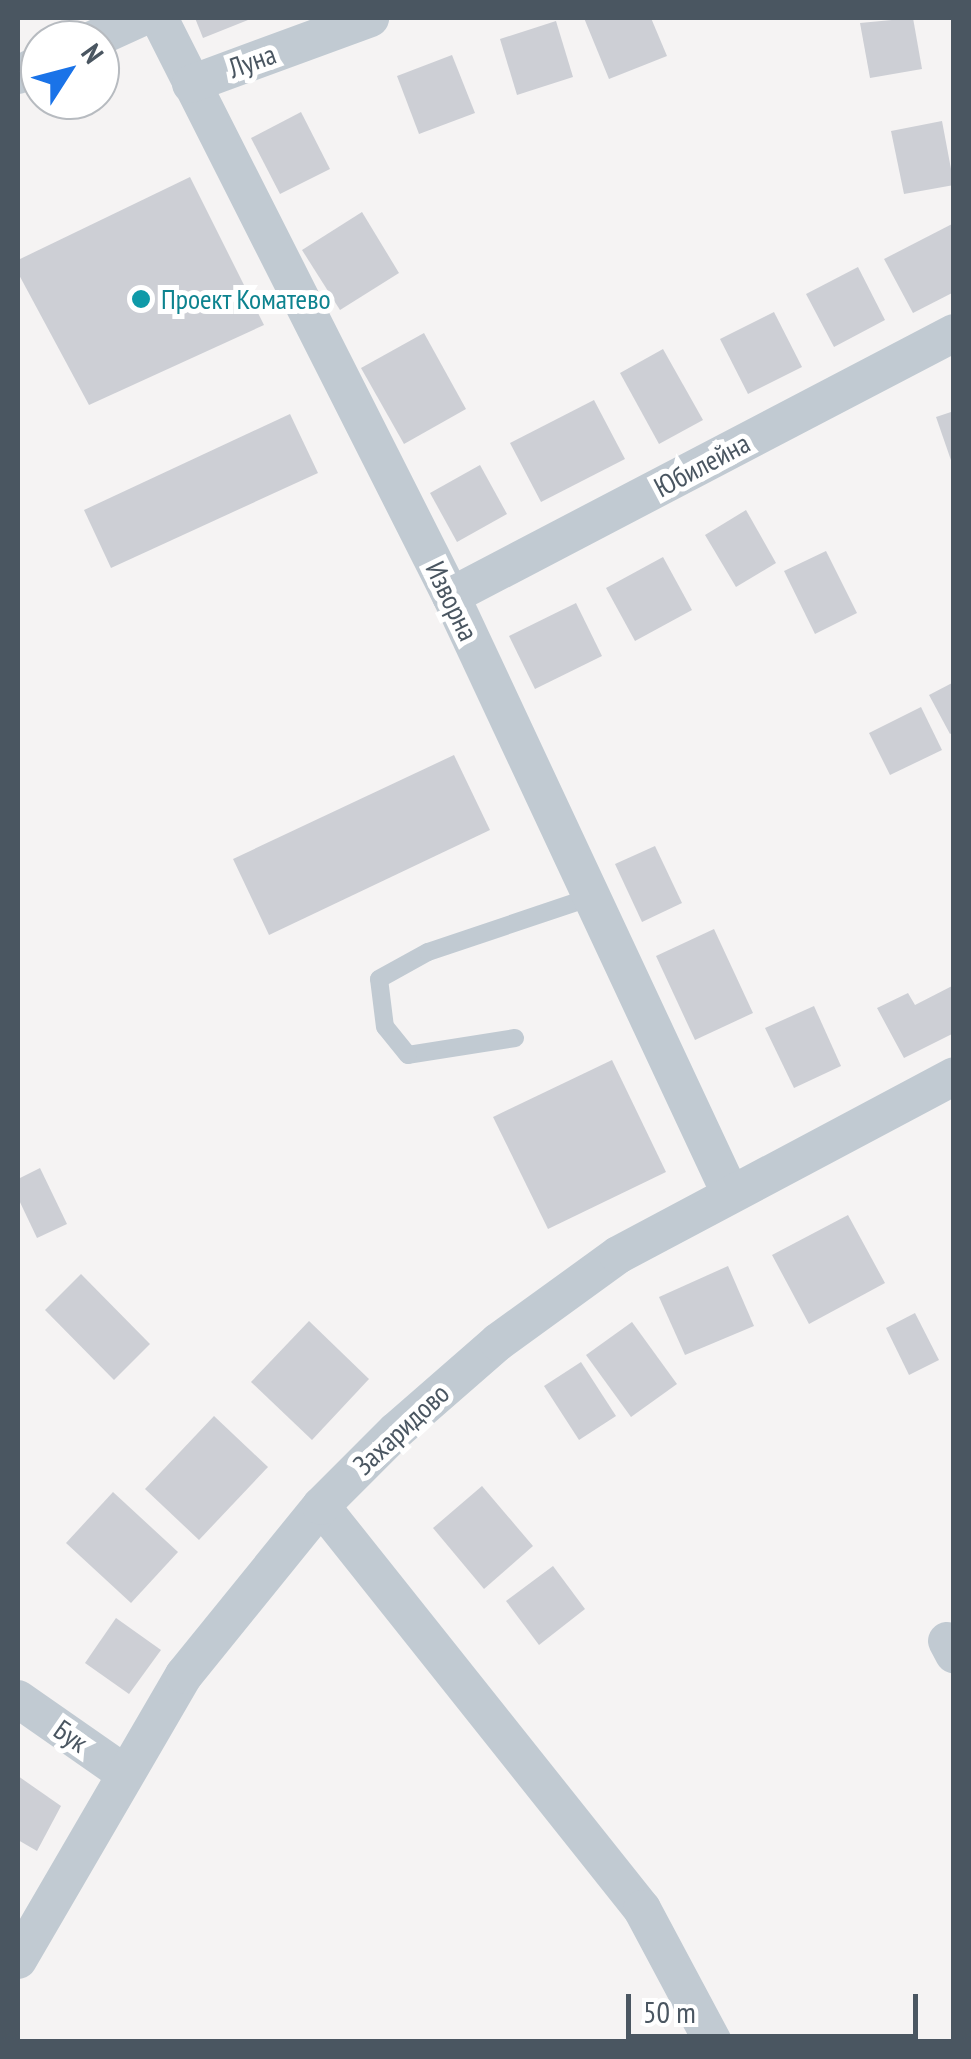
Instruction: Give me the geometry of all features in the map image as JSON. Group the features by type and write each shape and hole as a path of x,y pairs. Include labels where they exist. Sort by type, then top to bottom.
{"street":[{"name":"Изворна","path":"159,18 451,596 730,1193"},
{"name":"Луна","path":"191,84 370,18"},
{"name":"Юбилейна","path":"451,596 954,333"},
{"name":"Захаридово","path":"18,1960 184,1674 321,1506 498,1342 618,1256 954,1076"},
{"path":"321,1506 642,1909 713,2042"},
{"name":"Бук","path":"18,1698 124,1773"}],"lane":[{"path":"515,1038 408,1055 384,1028 379,978 428,952 591,898"}],"building":[{"path":"195,18 253,18 203,38"},
{"path":"584,18 651,18 667,56 609,79"},
{"path":"913,18 922,69 870,78 860,23"},
{"path":"556,21 573,77 517,95 500,39"},
{"path":"452,55 475,113 419,134 397,76"},
{"path":"301,112 330,169 280,194 251,138"},
{"path":"942,121 954,185 904,194 891,131"},
{"name":"Проект Коматево","path":"190,177 264,325 89,405 18,273 18,260"},
{"path":"362,212 399,273 340,310 302,250"},
{"path":"954,223 954,292 913,313 884,259"},
{"path":"858,267 885,320 834,347 806,294"},
{"path":"774,312 802,367 748,394 720,339"},
{"path":"424,333 466,409 404,444 361,368"},
{"path":"663,349 703,420 659,444 620,373"},
{"path":"594,400 625,459 541,502 510,443"},
{"path":"954,411 954,466 953,466 936,417"},
{"path":"290,414 318,473 111,568 84,510"},
{"path":"480,465 507,514 457,542 430,493"},
{"path":"746,510 776,563 736,587 705,535"},
{"path":"826,551 857,613 815,634 784,571"},
{"path":"663,557 692,610 635,641 606,588"},
{"path":"576,603 602,656 535,689 509,636"},
{"path":"954,682 954,732 950,734 929,695"},
{"path":"921,707 942,750 890,775 869,733"},
{"path":"454,755 490,830 269,935 233,859"},
{"path":"655,846 682,903 642,922 615,864"},
{"path":"714,929 753,1013 695,1040 656,956"},
{"path":"954,985 954,1033 904,1058 877,1008 908,993 915,1005"},
{"path":"814,1006 841,1066 794,1088 765,1028"},
{"path":"612,1060 666,1172 548,1229 493,1117"},
{"path":"40,1168 67,1224 37,1238 18,1198 18,1179"},
{"path":"848,1215 885,1283 809,1324 772,1255"},
{"path":"728,1266 754,1326 685,1355 659,1297"},
{"path":"81,1274 150,1344 114,1380 45,1310"},
{"path":"915,1313 939,1360 909,1375 886,1328"},
{"path":"309,1321 369,1379 312,1440 251,1382"},
{"path":"632,1322 677,1384 631,1417 586,1355"},
{"path":"581,1362 616,1416 579,1440 544,1386"},
{"path":"214,1416 268,1467 199,1540 145,1489"},
{"path":"482,1486 533,1546 484,1589 433,1528"},
{"path":"113,1492 178,1552 131,1603 66,1543"},
{"path":"553,1566 585,1609 539,1645 506,1601"},
{"path":"116,1618 161,1650 129,1694 85,1663"},
{"path":"18,1776 61,1806 37,1851 18,1840"}],"place":[{"name":"Проект Коматево","path":"141,299"}]}
